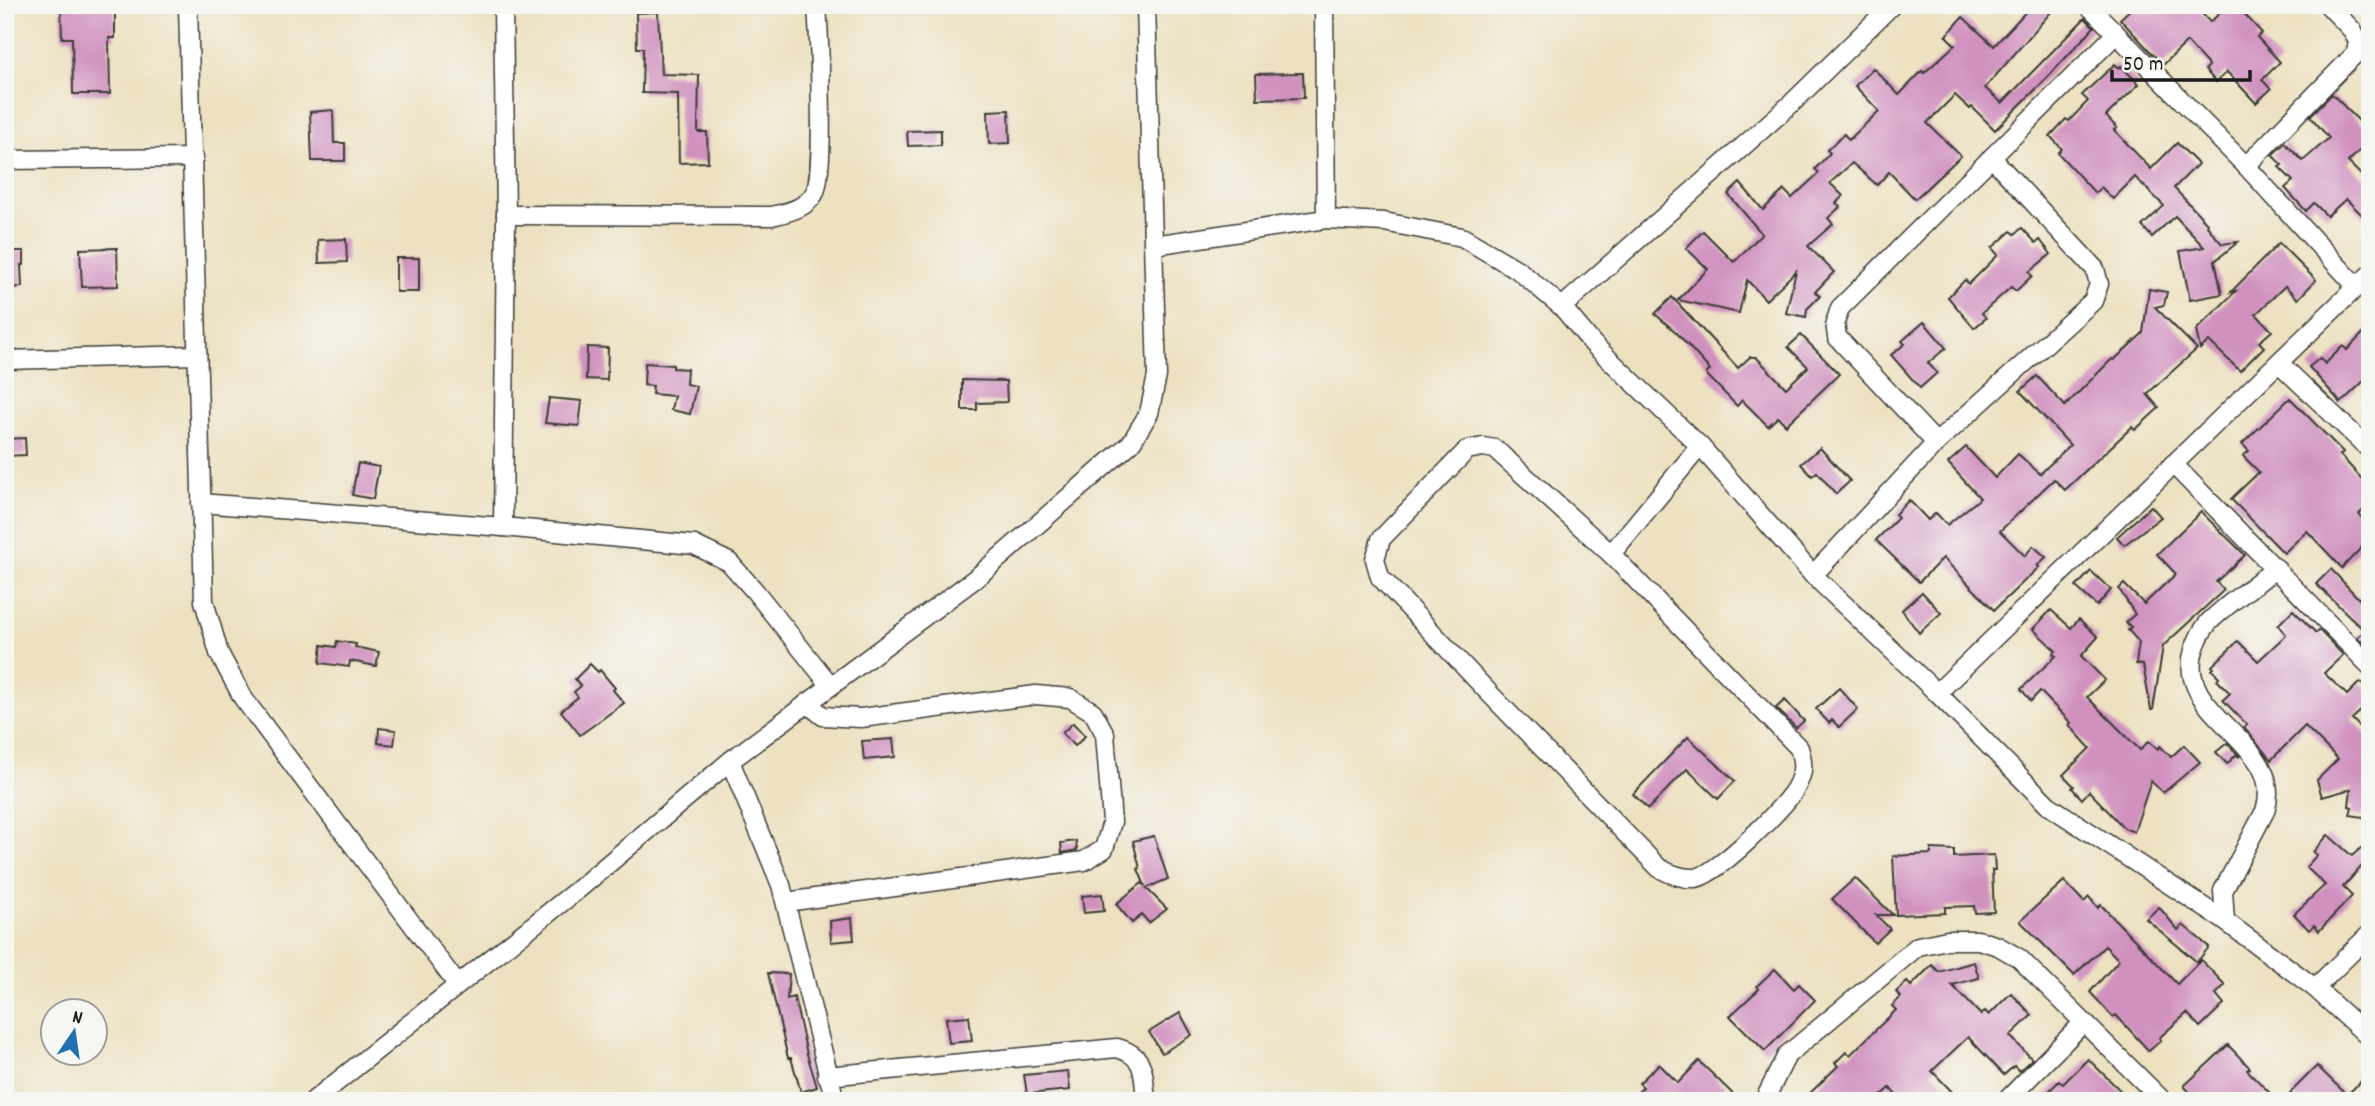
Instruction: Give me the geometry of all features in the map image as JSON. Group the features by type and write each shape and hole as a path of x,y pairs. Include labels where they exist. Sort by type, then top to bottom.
{"street":[{"path":"188,5 204,601 219,653 243,698 457,984"},
{"path":"503,5 506,215 503,527"},
{"path":"506,215 772,216 800,208 816,193 819,162 820,72 817,5"},
{"path":"313,1101 581,887 730,761 976,578 1131,443 1149,413 1157,376 1146,5"},
{"path":"1324,5 1326,219"},
{"path":"1562,307 1792,103 1892,5"},
{"path":"1937,693 2363,281 2088,5"},
{"path":"2246,166 2356,53 2358,41 2352,30 2328,5"},
{"path":"1936,443 1837,337 1835,323 1840,308 2115,34"},
{"path":"1813,575 1936,443 2093,301 2099,284 2095,269 1992,158"},
{"path":"5,160 194,159"},
{"path":"1154,245 1326,219 1384,222 1462,237 1518,270 1562,307 1593,344 1700,446 1813,575 1937,693 2048,805 2225,921 2315,988 2370,1038"},
{"path":"5,360 196,355"},
{"path":"2279,363 2370,450"},
{"path":"1611,554 1700,446"},
{"path":"1483,447 1494,449 1611,554 1799,748 1804,765 1795,789 1775,813 1722,864 1697,879 1675,876 1659,868 1380,577 1375,559 1381,539 1467,450 1483,447"},
{"path":"2173,464 2370,666"},
{"path":"201,503 694,545 729,562 831,686"},
{"path":"2225,921 2223,891 2265,811 2269,799 2266,776 2253,753 2204,702 2190,663 2197,642 2208,624 2276,568"},
{"path":"786,902 1084,861 1104,849 1112,822 1105,734 1093,712 1070,698 1036,695 861,718 822,716 807,703"},
{"path":"730,761 786,902 835,1101"},
{"path":"2315,988 2370,934"},
{"path":"1764,1101 1787,1055 1919,947 1947,940 1978,940 1998,946 2019,958 2163,1101"},
{"path":"2006,1101 2083,1023"},
{"path":"827,1076 1117,1048 1131,1052 1141,1063 1146,1101"}],"building":[{"path":"115,5 115,38 109,38 110,94 73,94 72,38 62,38 61,7"},
{"path":"2032,5 2057,5 1985,88 2002,103 2085,18 2094,27 1995,130 1972,107 1970,109 1955,95 1927,123 1961,156 1915,199 1889,172 1877,185 1852,163 1830,183 1843,196 1836,203 1840,207 1828,218 1833,224 1808,246 1834,272 1815,292 1820,296 1807,309 1806,317 1786,313 1796,271 1766,300 1747,280 1739,313 1678,300 1708,269 1686,248 1703,231 1734,262 1762,234 1728,194 1740,183 1763,210 1784,190 1792,198 1819,173 1815,169 1830,153 1827,150 1844,134 1849,140 1879,111 1855,86 1873,68 1899,95 1922,71 1924,73 1955,45 1946,36 1963,17 1994,46"},
{"path":"2135,5 2194,5 2210,22 2229,5 2236,5 2262,33 2257,37 2280,62 2262,80 2271,89 2256,103 2227,72 2216,82 2205,70 2209,66 2187,42 2163,65 2120,19"},
{"path":"658,12 661,74 699,75 698,132 707,132 708,162 679,163 678,94 642,93 643,48 637,48 636,13"},
{"path":"2115,64 2119,68 2121,66 2139,84 2106,116 2117,128 2114,130 2151,169 2177,143 2198,164 2174,188 2208,224 2222,244 2238,242 2215,261 2222,294 2190,300 2180,251 2204,247 2175,216 2152,237 2142,226 2164,206 2135,177 2113,199 2101,187 2095,193 2058,153 2062,149 2050,136 2088,101 2082,95"},
{"path":"1303,73 1304,98 1257,99 1256,74"},
{"path":"2332,94 2370,132 2370,140 2348,162 2370,184 2370,223 2346,199 2327,216 2314,203 2306,211 2285,188 2293,181 2272,155 2285,143 2303,161 2329,138 2310,116"},
{"path":"333,110 334,143 345,143 345,161 312,161 310,112"},
{"path":"1009,110 1010,143 989,144 988,111"},
{"path":"941,130 941,145 908,146 907,131"},
{"path":"2022,228 2036,243 2040,240 2051,254 2029,272 2032,276 2016,291 2011,287 1982,313 1986,318 1974,328 1948,297 1965,280 1969,284 1998,255 1992,248 2011,231 2015,234"},
{"path":"346,239 347,262 319,263 318,240"},
{"path":"2279,243 2316,280 2298,299 2285,286 2256,314 2272,331 2259,342 2264,347 2240,371 2209,341 2200,349 2196,330"},
{"path":"117,248 118,286 82,287 80,249"},
{"path":"5,251 24,251 24,265 21,265 22,287 5,288"},
{"path":"396,258 419,258 419,292 396,292"},
{"path":"2149,289 2167,292 2164,305 2155,307 2197,349 2147,394 2159,408 2135,430 2132,427 2065,490 2054,479 2000,531 2025,556 2033,546 2046,557 2037,566 2039,567 1994,610 1943,558 1919,582 1876,540 1898,518 1895,514 1909,500 1928,520 1936,513 1947,525 1978,500 1980,498 1948,463 1966,447 1995,478 2018,454 2040,474 2070,445 2020,391 2037,376 2065,406 2112,359 2143,333"},
{"path":"1672,297 1738,368 1750,357 1756,357 1786,388 1808,367 1788,347 1801,335 1839,374 1786,425 1778,417 1768,426 1742,400 1737,406 1706,374 1710,370 1677,333 1655,314"},
{"path":"1924,322 1946,348 1928,363 1937,373 1920,388 1891,355 1905,344 1902,341"},
{"path":"2370,326 2370,375 2341,403 2309,367 2320,358 2325,364 2343,346 2347,350"},
{"path":"587,347 608,348 607,380 586,379"},
{"path":"645,363 687,369 686,384 696,386 690,414 671,410 674,396 652,394 653,386 644,385"},
{"path":"962,380 1006,381 1007,402 977,403 977,410 962,410"},
{"path":"549,398 582,401 579,426 545,423"},
{"path":"2290,398 2343,452 2340,455 2370,488 2370,504 2359,514 2370,527 2370,554 2362,547 2342,568 2307,531 2284,553 2231,499 2259,472 2243,456 2249,451 2242,444"},
{"path":"25,438 26,455 5,456 5,439"},
{"path":"1820,448 1850,481 1836,494 1817,472 1812,476 1801,464"},
{"path":"358,463 379,467 373,499 352,495"},
{"path":"2151,506 2161,517 2124,545 2117,537"},
{"path":"2201,512 2245,555 2216,582 2224,590 2163,646 2151,710 2143,665 2136,664 2139,642 2128,630 2131,627 2126,622 2135,614 2119,589 2124,584 2144,604 2176,574 2157,554"},
{"path":"2331,569 2359,599 2370,588 2370,649 2357,637 2365,631 2316,584"},
{"path":"2091,571 2111,590 2097,606 2076,587"},
{"path":"1922,592 1941,613 1919,633 1902,610"},
{"path":"2051,610 2071,628 2079,619 2098,637 2081,656 2105,680 2087,697 2140,750 2149,741 2158,749 2160,746 2171,757 2184,745 2200,762 2163,793 2151,781 2134,832 2124,828 2089,791 2082,799 2072,788 2074,786 2063,775 2090,748 2069,725 2071,723 2040,691 2031,701 2021,689 2056,656 2053,654 2056,651 2033,629"},
{"path":"2293,610 2316,633 2319,630 2343,655 2324,673 2347,695 2360,682 2370,691 2370,702 2352,719 2370,737 2370,818 2350,815 2351,789 2322,797 2317,780 2338,759 2305,726 2271,760 2244,728 2247,725 2223,700 2230,693 2217,680 2219,677 2212,670 2212,666 2238,641 2258,661 2286,635 2278,625"},
{"path":"337,641 379,652 376,666 350,661 349,667 320,663 322,645 336,647"},
{"path":"590,664 598,672 600,670 624,703 580,735 561,711 578,697 574,692 581,686 575,679"},
{"path":"1839,688 1858,709 1839,727 1832,720 1829,723 1816,709"},
{"path":"1785,700 1804,721 1796,728 1776,708"},
{"path":"1073,723 1085,736 1075,746 1062,733"},
{"path":"379,728 396,730 394,745 378,743"},
{"path":"1688,737 1735,781 1718,799 1687,769 1648,809 1633,794"},
{"path":"893,739 895,757 864,760 862,741"},
{"path":"2227,743 2240,757 2236,755 2227,764 2216,752"},
{"path":"2328,835 2352,856 2370,840 2370,857 2343,887 2352,896 2319,931 2314,925 2309,930 2294,914 2325,885 2306,867 2317,855 2313,852"},
{"path":"1154,836 1168,879 1146,888 1167,909 1149,923 1142,915 1132,923 1116,904 1142,883 1145,886 1138,869 1140,868 1133,841"},
{"path":"1076,841 1077,850 1062,853 1061,843"},
{"path":"1931,849 1954,850 1954,857 1994,855 1994,912 1975,913 1974,906 1945,907 1945,913 1896,915 1893,856 1931,854"},
{"path":"1855,878 1893,915 1876,915 1890,929 1875,943 1832,899"},
{"path":"2064,881 2084,902 2089,897 2098,908 2101,905 2177,984 2201,960 2225,985 2216,994 2224,1004 2200,1027 2187,1013 2159,1038 2161,1040 2149,1051 2116,1015 2113,1017 2090,992 2119,960 2105,946 2074,975 2020,921"},
{"path":"1102,894 1104,911 1084,913 1082,896"},
{"path":"2159,907 2178,930 2183,925 2209,947 2197,962 2146,919"},
{"path":"852,918 854,940 831,942 830,921"},
{"path":"1974,962 1979,978 1952,985 1981,1015 1985,1011 1989,1015 2011,993 2032,1015 2010,1036 2032,1059 2019,1071 2014,1066 2004,1075 1968,1037 1932,1071 1961,1101 1901,1101 1890,1088 1876,1101 1802,1101 1838,1066 1835,1063 1846,1052 1850,1055 1896,1010 1892,1006 1901,997 1896,992 1907,982 1911,986 1932,965 1939,972"},
{"path":"1775,969 1794,989 1799,984 1815,1000 1765,1051 1730,1016 1759,989 1757,986"},
{"path":"768,973 789,974 787,999 794,997 817,1087 801,1092 791,1058 788,1058"},
{"path":"1180,1013 1192,1035 1162,1053 1149,1032"},
{"path":"969,1016 972,1041 949,1043 946,1018"},
{"path":"2228,1045 2250,1068 2247,1070 2269,1092 2260,1101 2198,1101 2184,1086"},
{"path":"2088,1059 2131,1101 2039,1101 2059,1081 2063,1084"},
{"path":"1699,1061 1740,1101 1630,1101 1643,1087 1639,1083 1659,1064 1678,1083"},
{"path":"2317,1066 2347,1095 2361,1081 2370,1089 2370,1101 2299,1101 2290,1093"},
{"path":"1068,1071 1070,1090 1027,1094 1024,1075"}]}
